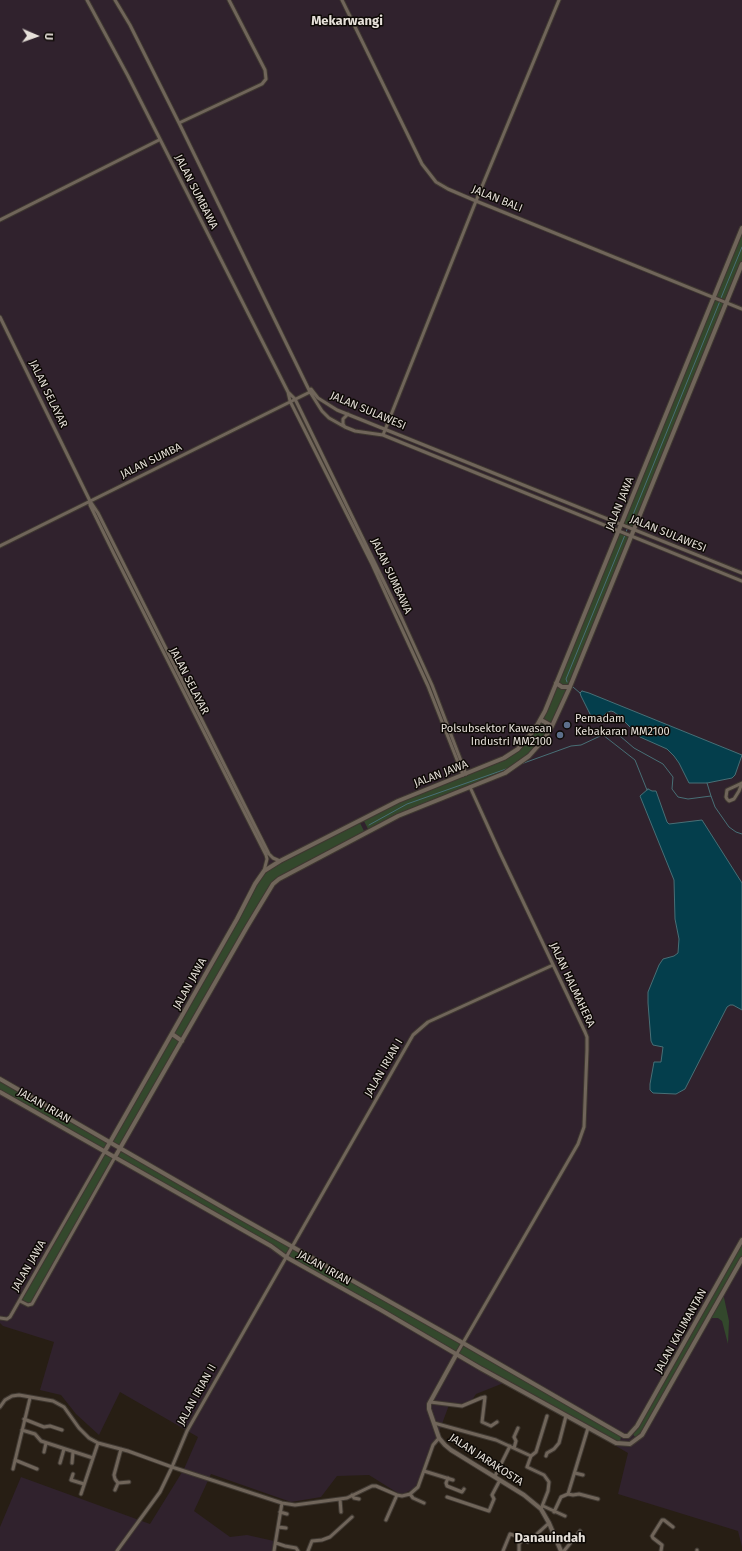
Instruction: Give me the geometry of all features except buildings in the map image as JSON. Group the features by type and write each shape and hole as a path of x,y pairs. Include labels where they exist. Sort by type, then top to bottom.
{"street":[{"name":"JALAN SUMBAWA","path":"87,0 128,76 159,140 288,392 290,401 374,563 432,685 465,775"},
{"path":"115,0 130,25 308,386"},
{"path":"179,123 262,84 266,79 265,70 229,0"},
{"name":"JALAN BALI","path":"342,0 425,169 436,182 476,201 586,244 742,309"},
{"path":"383,435 476,201 559,0"},
{"path":"0,220 159,140"},
{"name":"JALAN JAWA","path":"742,228 623,525 541,720 529,737 511,754 494,764 398,801 280,861 264,871 255,884 172,1034 20,1300 28,1305 32,1304 267,893 274,884 279,879 398,816 505,773 521,763 538,747 552,726 570,687 630,535 742,264"},
{"name":"JALAN SELAYAR","path":"0,317 90,501 90,505 139,598 261,843 267,857 264,871"},
{"name":"JALAN SULAWESI","path":"308,386 322,411 329,418 345,427 355,431 383,435 742,581"},
{"name":"JALAN SULAWESI","path":"308,386 318,398 325,403 348,414 742,573"},
{"name":"JALAN SUMBAWA","path":"288,392 295,399 366,549"},
{"name":"JALAN SUMBA","path":"0,546 310,392"},
{"path":"345,427 343,424 343,419 348,414"},
{"path":"556,683 562,687 570,687"},
{"path":"541,720 552,726"},
{"path":"742,783 734,799 729,801 727,800 727,790 742,783"},
{"name":"JALAN HALMAHERA","path":"456,1355 578,1144 582,1134 584,1118 586,1037 470,787"},
{"name":"JALAN SELAYAR","path":"261,843 271,856 280,861"},
{"name":"JALAN IRIAN I","path":"292,1246 411,1039 418,1030 428,1022 467,1003 553,965"},
{"path":"172,1034 182,1041"},
{"name":"JALAN IRIAN","path":"0,1079 120,1149 463,1342 619,1434"},
{"name":"JALAN IRIAN","path":"0,1092 271,1246 286,1257 381,1310 456,1355 616,1443"},
{"name":"JALAN KALIMANTAN","path":"634,1431 742,1240"},
{"name":"JALAN IRIAN II","path":"117,1551 160,1492 187,1431 292,1246"},
{"name":"JALAN KALIMANTAN","path":"642,1435 742,1259"},
{"path":"0,1318 7,1320 20,1300"},
{"path":"456,1355 430,1402 462,1406 485,1397 482,1422 491,1426 497,1422"},
{"path":"0,1407 5,1400 12,1396 19,1395 53,1401 61,1404 68,1410 73,1421 84,1434 98,1443 295,1505 340,1499 374,1486 397,1495 402,1496 410,1494 418,1487 433,1445 439,1438"},
{"path":"14,1469 24,1419 30,1398"},
{"name":"JALAN JARAKOSTA","path":"430,1402 429,1409 439,1438 445,1445 542,1507 562,1551"},
{"path":"547,1416 536,1452 531,1456 527,1467 544,1475 549,1482 548,1491 542,1507 565,1516"},
{"path":"546,1456 559,1443 566,1416"},
{"path":"24,1419 44,1427 50,1426 62,1430"},
{"path":"434,1423 494,1439 531,1456"},
{"path":"514,1448 516,1441 514,1437 518,1428"},
{"path":"568,1494 588,1428"},
{"path":"22,1430 36,1434 40,1441 93,1458"},
{"path":"616,1443 620,1441 621,1436 619,1434 628,1436 634,1431 633,1433 637,1437 642,1435"},
{"path":"616,1443 630,1444 642,1435"},
{"path":"44,1452 46,1442"},
{"path":"81,1494 98,1443"},
{"path":"495,1476 510,1446"},
{"path":"60,1463 64,1449"},
{"path":"118,1484 114,1475 121,1449"},
{"path":"72,1463 73,1452"},
{"path":"15,1460 37,1469"},
{"path":"424,1471 453,1480"},
{"path":"575,1473 583,1475"},
{"path":"73,1474 71,1480 84,1484"},
{"path":"448,1478 446,1483 447,1486 462,1492 464,1489"},
{"path":"448,1497 489,1511 494,1499 492,1495 500,1480"},
{"path":"118,1484 129,1482"},
{"path":"115,1490 118,1484"},
{"path":"410,1494 414,1498 424,1503"},
{"path":"554,1512 561,1497 568,1494 579,1494 598,1499"},
{"path":"352,1495 354,1498 359,1499"},
{"path":"386,1520 397,1495"},
{"path":"340,1499 341,1512"},
{"path":"274,1551 282,1502"},
{"path":"280,1512 287,1514"},
{"path":"308,1551 312,1541 330,1537 352,1517"},
{"path":"661,1551 662,1545 652,1536 661,1520 664,1520 673,1527"},
{"path":"503,1551 510,1534 528,1542 549,1523"},
{"path":"278,1527 286,1528"},
{"path":"562,1551 580,1531"},
{"path":"519,1551 519,1544 522,1540"},
{"path":"276,1543 295,1548 298,1551"}],"shaded area":[{"path":"0,0 742,0 742,1547 738,1531 618,1494 628,1453 506,1382 476,1394 468,1406 449,1405 419,1486 401,1495 369,1475 337,1476 321,1497 291,1502 211,1474 194,1511 230,1537 247,1535 274,1541 274,1551 0,1551 0,1527 21,1477 150,1524 184,1469 198,1437 120,1392 99,1435 76,1414 61,1395 40,1390 54,1342 3,1326 0,1323"}],"green space":[{"path":"742,228 742,264 634,529 621,524"},
{"path":"619,531 632,536 552,726 538,747 505,773 398,816 369,831 363,819 417,793 511,754 535,729"},
{"path":"359,821 365,833 273,884 121,1149 621,1436 620,1442 616,1443 116,1157 30,1305 20,1301 105,1151 0,1092 0,1080 110,1142 264,871","holes":["110,1143 120,1149 115,1157 105,1151"]},
{"path":"742,1240 742,1259 723,1293 729,1321 728,1344 722,1321 718,1318 709,1318 642,1435 636,1437 634,1436 633,1433"}],"water":[{"path":"582,691 742,755 735,775 732,778 707,783 689,783 679,763 667,749 640,737 614,712 611,711 606,713 600,720 593,720 581,696 580,693"},
{"path":"648,789 656,791 669,824 702,820 742,883 742,1010 733,1005 727,1007 685,1089 676,1094 653,1093 650,1090 654,1062 661,1062 663,1047 653,1045 651,1041 648,992 663,959 674,956 678,953 679,939 675,919 674,880 640,796"}],"waterway":[{"path":"721,298 742,247"},
{"path":"626,532 720,301"},
{"path":"567,682 566,679 625,535"},
{"path":"573,687 580,693"},
{"path":"521,764 571,746 581,745 613,730 634,748 663,764 673,777 672,789 678,797 688,799 711,796 715,807 729,827 742,834"},
{"path":"603,735 635,760 647,790"},
{"path":"369,825 407,804 509,768"},
{"path":"707,783 711,796"}],"place":[{"name":"Pemadam Kebakaran MM2100","path":"567,725"},
{"name":"Polsubsektor Kawasan Industri MM2100","path":"560,735"}],"district":[{"name":"Mekarwangi","path":"347,21"},
{"name":"Danauindah","path":"550,1538"}]}
